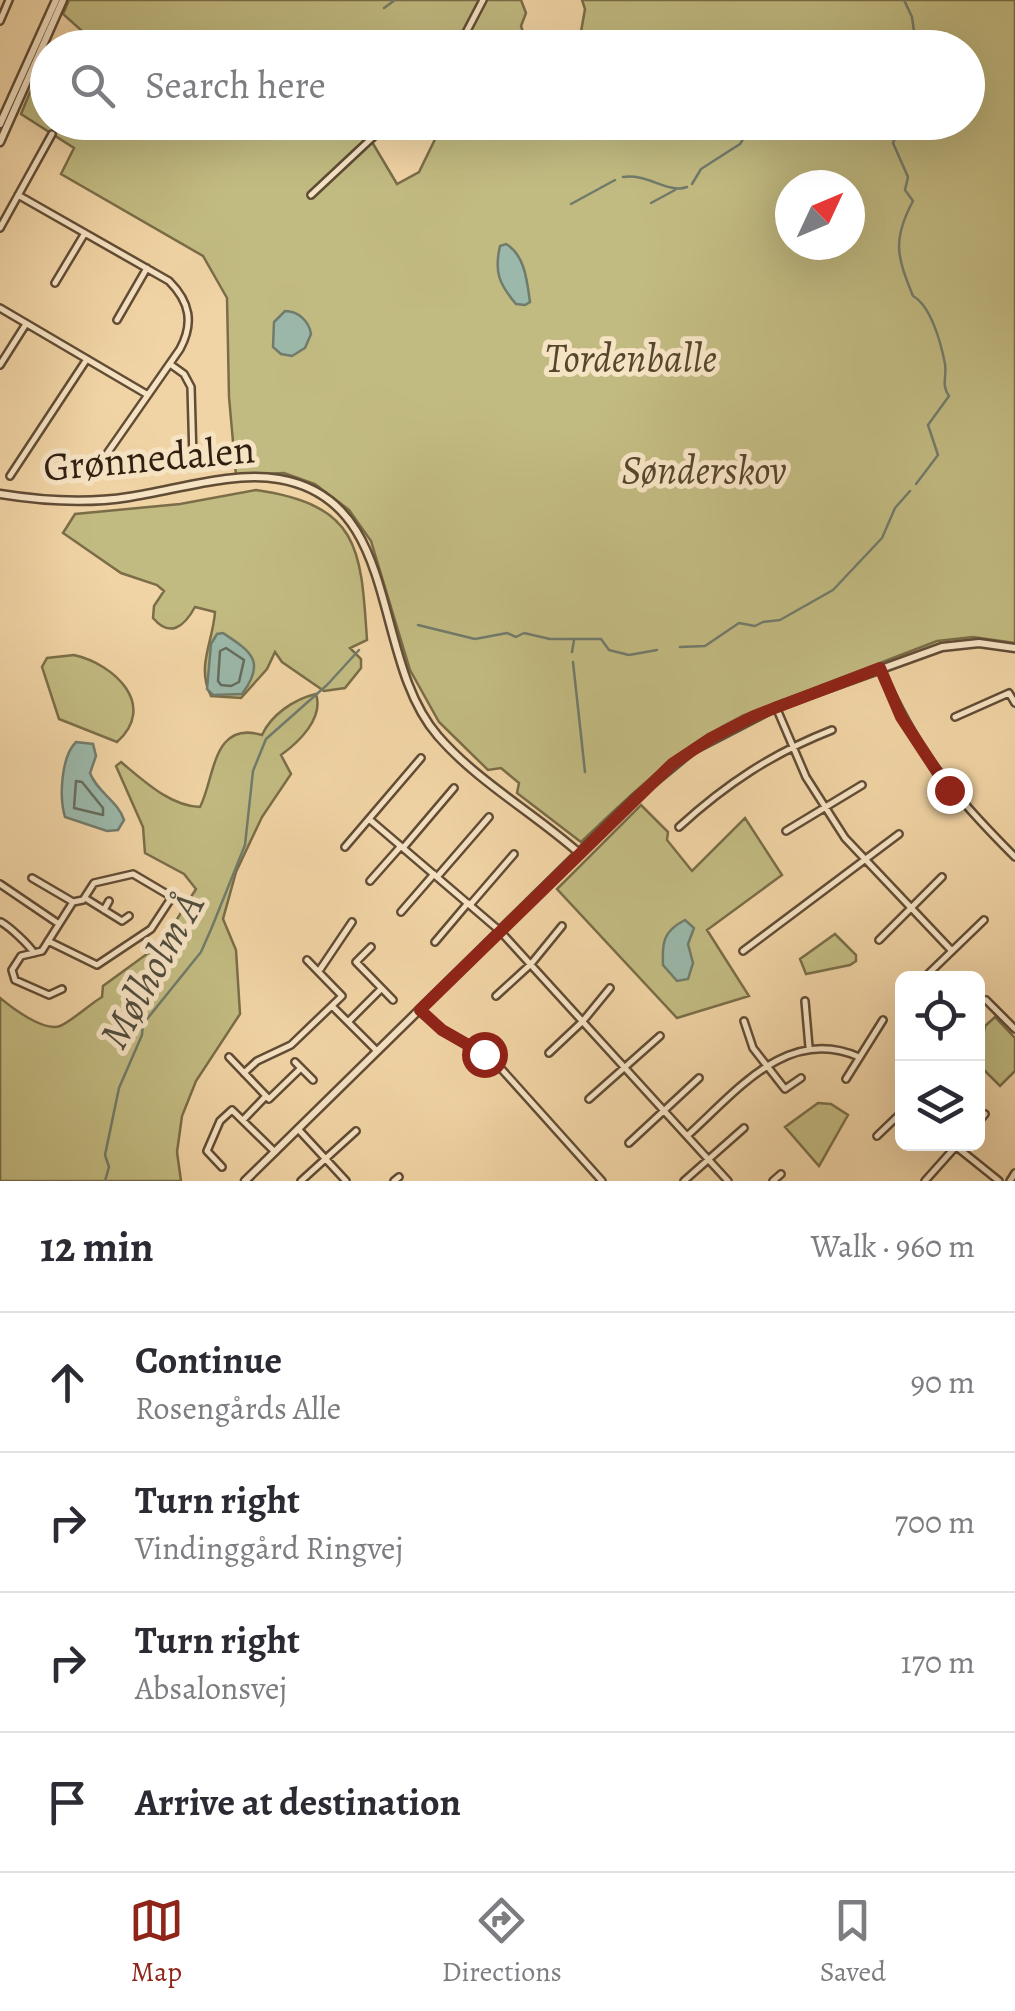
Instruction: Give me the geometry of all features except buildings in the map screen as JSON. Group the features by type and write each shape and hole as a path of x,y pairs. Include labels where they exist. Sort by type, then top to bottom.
{"street":[{"path":"0,22 9,0"},
{"path":"45,30 60,0"},
{"path":"47,30 60,0"},
{"path":"467,30 483,0"},
{"path":"0,124 30,62"},
{"path":"1,137 30,70"},
{"path":"0,228 49,140"},
{"path":"310,195 370,140"},
{"path":"18,196 147,268 179,291 188,314 186,337 170,364 90,478"},
{"path":"55,283 84,233"},
{"path":"117,320 147,268"},
{"path":"0,308 148,395"},
{"path":"0,365 26,324"},
{"path":"10,476 87,359"},
{"path":"170,364 184,374 191,388 193,459"},
{"name":"Grønnedalen","path":"0,494 43,501 93,501 254,478 290,481 320,493 342,510 362,538 409,691 429,723 465,762 578,853"},
{"path":"245,1181 672,764 711,738 776,707 880,668 959,644 1015,648"},
{"path":"880,668 901,717 949,790 1015,857"},
{"path":"956,717 1009,693 1015,703"},
{"path":"776,707 791,746 824,808 864,860 952,951"},
{"path":"679,827 730,783 791,746 832,730"},
{"path":"346,847 421,758"},
{"path":"786,831 862,786"},
{"path":"370,881 454,788"},
{"path":"402,912 489,817"},
{"path":"370,819 500,931 728,1181"},
{"path":"743,952 898,834"},
{"path":"435,942 514,854"},
{"path":"48,941 97,966 151,929 172,897 134,874 94,882 85,898 72,902 59,924 48,941 42,951 21,956 12,970 15,980 49,996 62,990"},
{"path":"32,878 72,902"},
{"path":"879,940 942,878"},
{"path":"0,884 59,924"},
{"path":"85,898 122,921 129,916"},
{"path":"104,910 109,901"},
{"path":"931,971 984,920"},
{"path":"1,922 16,931 19,940 34,953"},
{"path":"319,971 338,949 352,922"},
{"path":"496,996 531,964 562,926"},
{"path":"371,948 356,962 394,1000"},
{"path":"244,1073 257,1061 291,1044 342,996 307,960"},
{"path":"35,990 39,983"},
{"path":"348,1022 382,988"},
{"path":"549,1053 583,1022 610,988"},
{"path":"805,1000 809,1049"},
{"path":"986,1000 1015,1029"},
{"path":"332,1006 377,1051"},
{"path":"420,1010 433,1024 496,1063 602,1181"},
{"path":"846,1079 883,1020"},
{"path":"744,1021 764,1066 785,1089 801,1078"},
{"path":"590,1099 660,1036"},
{"path":"687,1136 764,1066 789,1052 829,1048 859,1057"},
{"path":"228,1058 269,1099 298,1065 313,1080"},
{"path":"629,1143 699,1078"},
{"path":"242,1120 266,1096"},
{"path":"222,1168 206,1151 220,1121 232,1110 275,1152"},
{"path":"878,1136 895,1119"},
{"path":"684,1181 744,1128"},
{"path":"298,1130 346,1181"},
{"path":"301,1181 356,1131"},
{"path":"925,1181 950,1151"},
{"path":"964,1151 999,1181"},
{"path":"1010,1181 1015,1173"},
{"path":"772,1181 781,1174"}],"green space":[{"path":"69,0 521,0 526,13 522,30 81,30 63,14"},
{"name":"Sønderskov","path":"582,0 1015,0 1015,643 973,637 937,641 742,716 677,757 581,842 517,793 519,783 501,768 488,770 439,722 410,670 371,541 349,510 315,484 284,473 236,475 229,397 227,298 203,256 61,174 74,148 62,140 374,140 397,184 419,172 435,140 985,140 985,30 581,30 585,9"},
{"name":"Sønderskov","path":"30,92 30,120 21,114"},
{"path":"256,490 316,507 335,520 348,536 362,579 367,640 350,648 361,659 361,668 345,688 324,691 282,662 275,652 267,669 241,698 211,696 205,665 215,612 195,607 181,625 165,628 153,618 154,606 164,591 121,573 63,533 75,514 180,504"},
{"path":"74,655 103,667 126,688 133,714 129,728 117,742 59,719 42,667 47,658"},
{"path":"316,694 318,703 313,720 281,755 291,774 262,817 236,872 223,919 236,950 240,1014 196,1081 182,1116 177,1152 181,1181 0,1181 0,998 46,1026 65,1024 102,997 103,986 162,943 196,889 184,874 145,853 143,827 116,766 121,762 168,797 200,807 224,744 233,736 262,735 284,709"},
{"path":"641,805 668,832 667,840 692,871 745,818 782,875 707,930 749,996 677,1018 557,889"},
{"path":"835,934 856,955 856,961 806,974 800,959"},
{"path":"995,1017 1015,1038 1015,1071 1000,1086 985,1071 985,1026"},
{"path":"818,1103 831,1104 848,1115 819,1166 785,1127"}],"water":[{"path":"506,244 524,269 530,302 525,305 516,304 499,277 500,246"},
{"path":"285,311 302,318 311,334 305,348 292,356 273,347 274,322"},
{"path":"223,633 252,658 253,673 242,694 213,695 207,689 211,644 217,634"},
{"path":"76,742 93,744 96,756 90,773 121,813 124,820 118,830 107,831 65,817 63,778 67,757"},
{"path":"685,920 694,928 688,944 693,963 688,979 677,981 663,965 664,944 668,933"}],"waterway":[{"path":"384,8 395,0"},
{"name":"Mølholm Å","path":"904,0 914,30"},
{"path":"692,184 701,169 743,140"},
{"name":"Mølholm Å","path":"894,140 908,177 905,190 913,201 902,227 900,259 913,296 925,308 938,336 949,396 928,425 938,455 916,484"},
{"path":"623,177 672,188 687,187"},
{"path":"571,204 615,180"},
{"path":"651,203 675,190"},
{"name":"Mølholm Å","path":"680,647 705,646 739,623 755,626 780,620 833,590 882,538 895,508 910,491"},
{"name":"Mølholm Å","path":"418,625 475,639 524,633 550,639 601,639 609,650 629,655 657,650"},
{"path":"572,652 574,640"},
{"name":"Mølholm Å","path":"105,1181 109,1167 105,1155 119,1088 143,1024 201,952 212,927 245,845 253,771 266,739 327,685 359,650"},
{"path":"573,662 585,772"}],"route":[{"path":"484,1054 433,1024 420,1010 649,784 711,738 754,716 880,668 901,717 949,790"}],"park label":[{"name":"Tordenballe","path":"631,358"}]}
